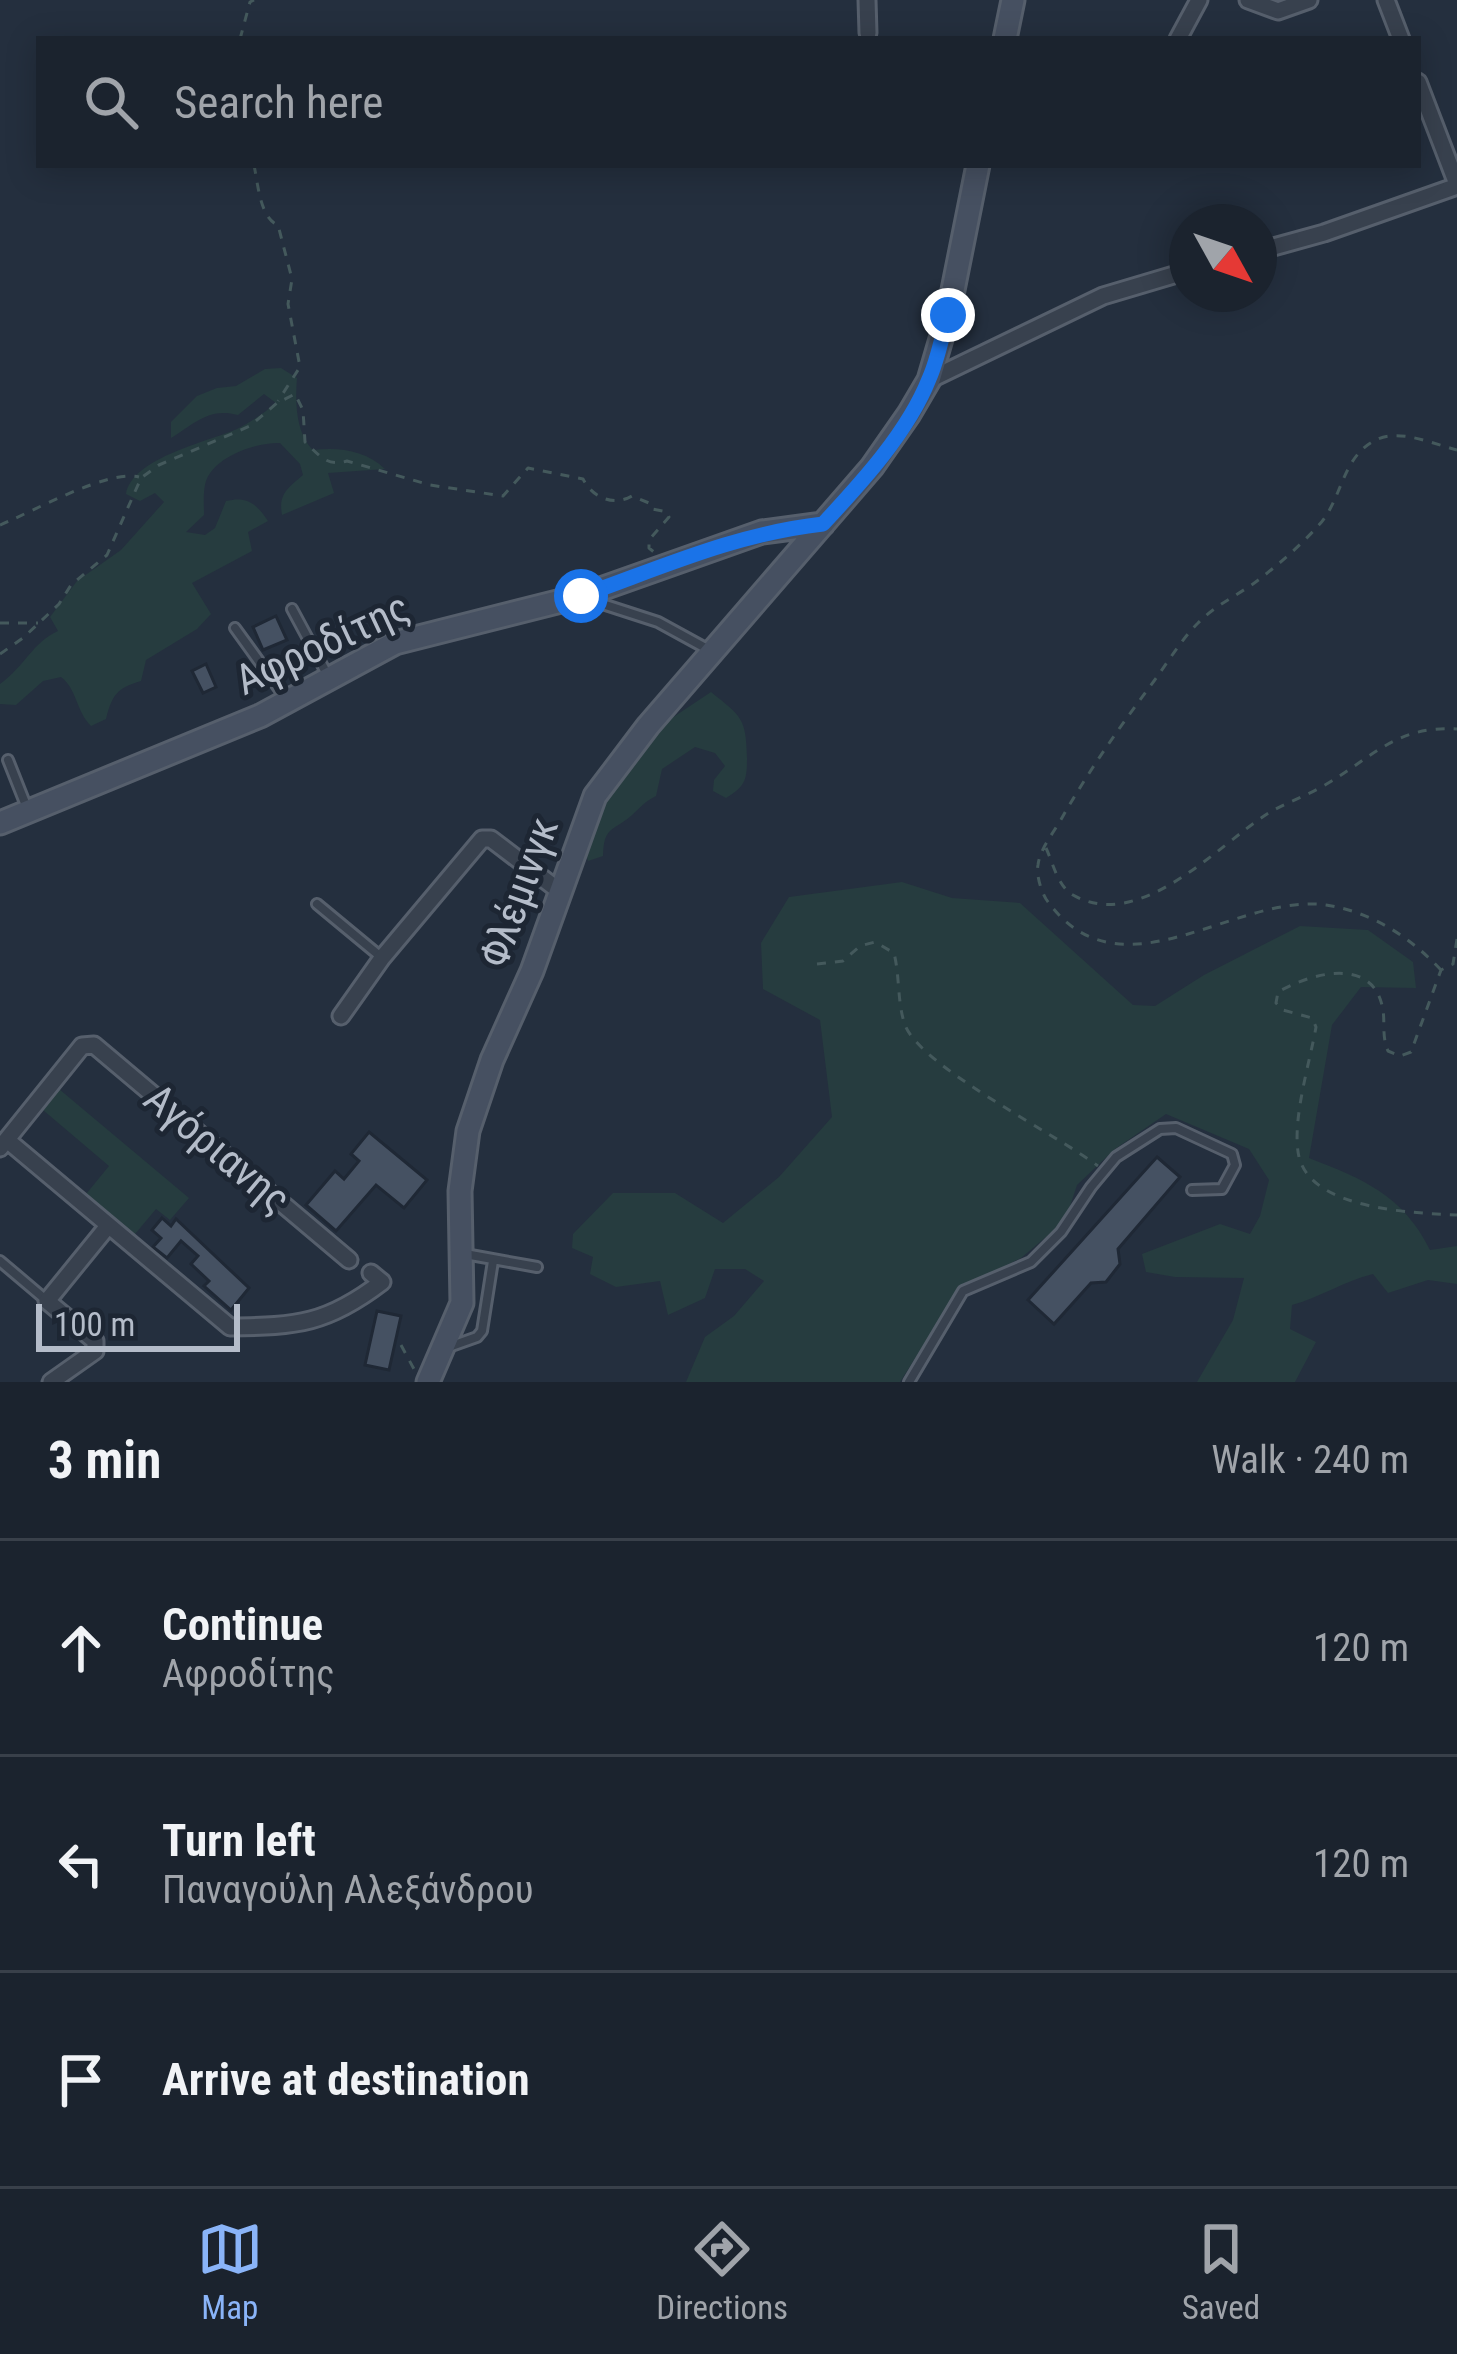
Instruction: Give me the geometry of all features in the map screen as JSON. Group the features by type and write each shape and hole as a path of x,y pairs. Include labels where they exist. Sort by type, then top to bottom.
{"street":[{"path":"867,0 868,33"},
{"path":"1006,36 1013,0"},
{"path":"1180,36 1199,0"},
{"path":"1248,0 1278,11 1309,0"},
{"path":"1386,0 1400,36"},
{"path":"1277,246 1457,185 1421,90"},
{"name":"Φλέμινγκ","path":"423,1378 445,1348 462,1303 460,1191 468,1131 595,796 712,652 843,503 929,380 948,315 977,168"},
{"path":"929,380 1103,296 1169,276"},
{"name":"Αφροδίτης","path":"0,823 288,701 395,643 581,596 725,542 823,524"},
{"path":"340,1016 482,839 491,839 562,893"},
{"name":"Αγόριανης","path":"3,1144 82,1046 94,1046 350,1260"},
{"path":"3,1144 230,1327 321,1320 348,1308 382,1282 371,1274"},
{"path":"51,1382 94,1351 95,1341 47,1301 109,1226"}],"lane":[{"path":"581,596 658,622 712,652"},
{"path":"292,609 330,679"},
{"path":"235,628 288,701"},
{"path":"8,760 29,812"},
{"path":"317,904 382,958"},
{"path":"909,1382 963,1291 1031,1262 1061,1232 1116,1157 1140,1140 1160,1129 1176,1128 1232,1154 1235,1165 1222,1189 1192,1190"},
{"path":"463,1254 537,1267"},
{"path":"0,1261 47,1301"},
{"path":"445,1348 482,1331 493,1261"}],"path":[{"path":"241,36 254,0"},
{"path":"255,168 264,215 278,225 292,279 288,304 300,367 277,403"},
{"path":"0,653 40,623 71,585 107,555 141,478 159,465 250,426 295,394 303,410 305,442 334,465 347,461 430,485 503,496 528,468 583,479 590,492 605,499 623,501 632,496 667,512 669,517 650,540 649,548 656,554"},
{"path":"1441,970 1383,922 1322,904 1281,909 1164,943 1094,938 1066,922 1042,895 1037,866 1095,761 1199,621 1258,580 1319,526 1337,500 1343,476 1358,452 1380,437 1409,437 1457,451"},
{"path":"0,525 110,478 141,478"},
{"path":"0,623 40,623"},
{"path":"1046,846 1060,882 1071,895 1131,903 1166,888 1267,814 1325,785 1407,732 1457,729"},
{"path":"1457,939 1453,964 1441,970 1411,1052 1400,1056 1388,1051 1382,1037 1383,1007 1374,987 1356,974 1335,971 1292,983 1278,992 1276,1003 1283,1010 1312,1018 1316,1027 1300,1120 1299,1157 1310,1177 1325,1189 1362,1204 1457,1215"},
{"path":"818,964 843,961 860,946 875,943 893,953 907,1030 931,1058 1104,1171"},
{"path":"401,1345 423,1378"}],"green space":[{"path":"281,368 297,378 300,426 313,450 351,451 385,469 328,473 334,493 282,515 283,497 303,475 300,464 280,443 259,445 225,460 205,485 204,515 186,532 205,535 215,528 226,501 240,499 250,502 268,521 248,532 252,551 192,583 211,614 197,629 146,660 141,681 121,690 106,719 91,726 61,677 43,681 16,705 0,704 0,684 58,631 50,617 77,581 121,550 164,502 155,493 140,501 126,494 131,481 156,461 237,429 276,403 264,394 238,415 210,415 171,438 171,422 197,396 236,386 265,369"},
{"path":"711,692 736,713 743,726 747,765 741,786 726,798 713,791 714,780 725,766 715,753 695,747 662,769 656,796 610,831 603,856 588,861 591,819 630,755 642,752 642,745 660,726"},
{"path":"902,882 952,898 1020,903 1133,1005 1155,1006 1300,926 1368,930 1413,962 1416,988 1361,987 1332,1025 1309,1158 1380,1191 1407,1215 1430,1250 1457,1246 1457,1284 1428,1280 1388,1293 1373,1274 1352,1281 1292,1305 1290,1329 1316,1342 1295,1382 1197,1382 1233,1320 1244,1278 1146,1272 1142,1254 1220,1224 1250,1234 1269,1180 1249,1149 1166,1114 1115,1149 1077,1185 1065,1221 1021,1258 960,1288 900,1382 686,1382 705,1337 734,1316 764,1281 745,1269 715,1269 705,1298 668,1315 660,1281 616,1287 590,1274 593,1257 572,1248 573,1234 613,1193 675,1193 723,1223 779,1177 832,1117 820,1020 763,989 761,943 789,897"},
{"path":"59,1089 189,1198 170,1220 156,1209 130,1240 82,1199 109,1166 43,1110"}],"building":[{"path":"276,616 287,640 263,650 253,627"},
{"path":"206,664 216,687 203,693 192,671"},
{"path":"369,1132 427,1180 404,1208 376,1185 336,1231 306,1205 335,1171 344,1179 359,1161 351,1154"},
{"path":"1157,1157 1180,1177 1118,1249 1120,1264 1106,1282 1091,1283 1054,1324 1028,1300"},
{"path":"162,1218 171,1226 176,1219 249,1288 231,1310 204,1286 209,1281 191,1264 198,1256 181,1241 167,1258 153,1247 161,1238 152,1230"},
{"path":"377,1311 401,1316 389,1370 365,1365"}],"route":[{"path":"581,596 725,542 823,524 909,414 929,380 948,315"}]}
